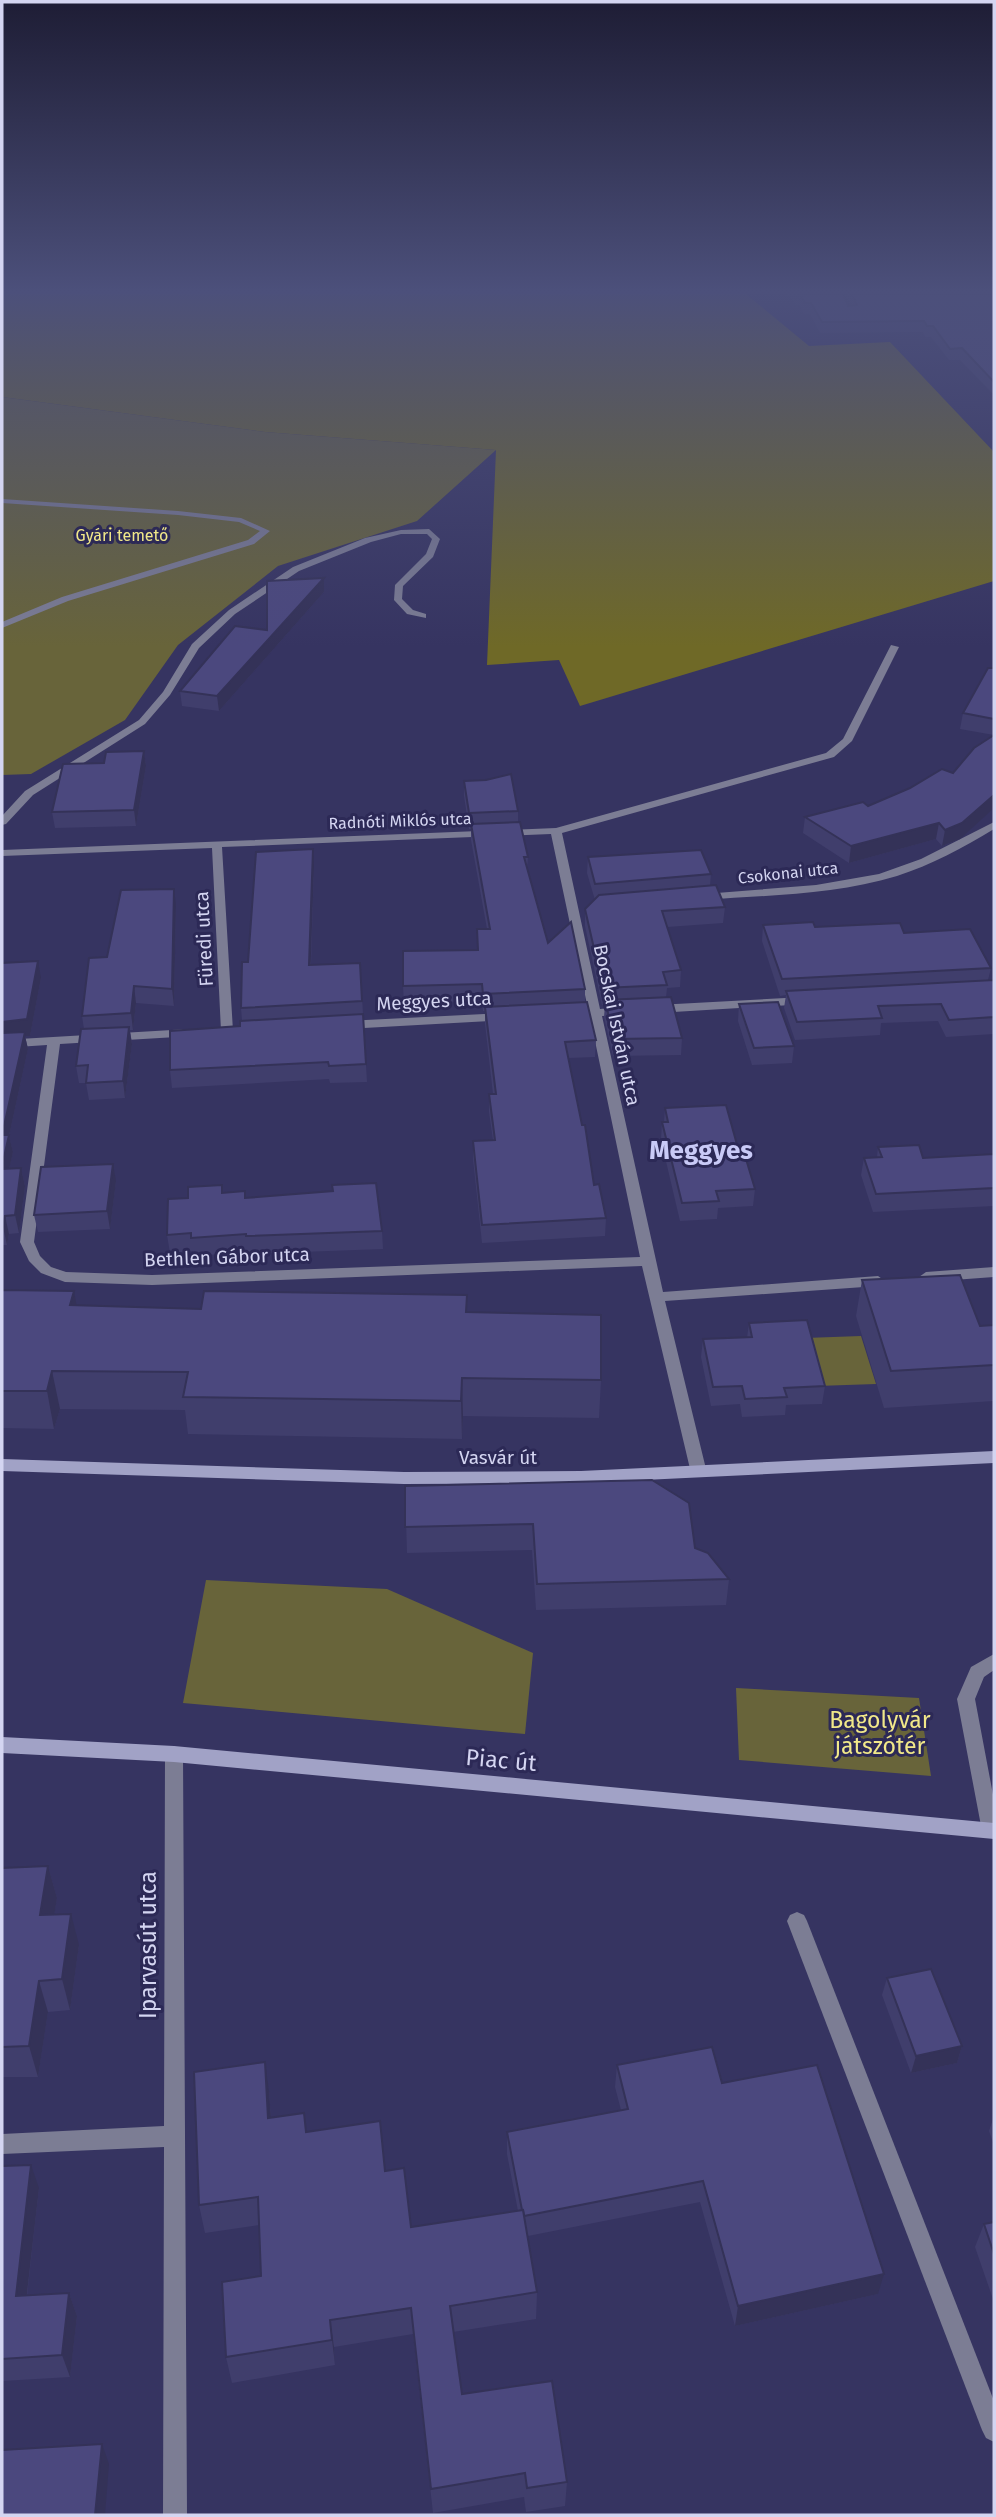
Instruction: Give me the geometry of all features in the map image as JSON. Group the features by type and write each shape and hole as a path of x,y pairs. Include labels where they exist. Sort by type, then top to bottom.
{"street":[{"path":"2,501 241,520 265,531 251,542 65,599 2,625"},
{"path":"2,822 29,793 142,722 167,692 195,646 232,612 296,569 368,540 416,529 429,531 436,539 430,555 399,585 398,600 410,612 423,616"},
{"name":"Radnóti Miklós utca","path":"2,853 556,831 830,755 847,741 894,646"},
{"name":"Csokonai utca","path":"696,898 806,888 883,876 967,842 994,825"},
{"name":"Bocskai István utca","path":"556,831 580,908 594,1013 656,1297 699,1473"},
{"name":"Füredi utca","path":"213,1032 217,845"},
{"path":"650,1010 815,1000"},
{"path":"554,1015 636,1010"},
{"name":"Meggyes utca","path":"336,1026 513,1017"},
{"path":"2,1044 240,1030"},
{"name":"Bethlen Gábor utca","path":"54,1041 27,1242 34,1258 46,1270 65,1276 152,1280 648,1261"},
{"path":"656,1297 994,1272"},
{"name":"Vasvár út","path":"2,1465 404,1478 699,1473 994,1457"},
{"path":"993,1831 966,1699 977,1672 994,1661"},
{"name":"Piac út","path":"2,1745 174,1754 993,1831"},
{"name":"Iparvasút utca","path":"174,1754 174,2515"},
{"path":"797,1921 994,2430"},
{"path":"2,2144 174,2136"}],"green space":[{"name":"Gyári temető","path":"2,411 111,411 265,432 496,450 417,521 278,566 178,645 125,720 31,774 2,775"},
{"path":"861,1336 876,1384 817,1386 805,1338"},
{"path":"206,1580 387,1589 533,1653 525,1734 183,1703"},
{"name":"Bagolyvár játszótér","path":"736,1688 919,1698 931,1776 739,1760"}],"shaded area":[{"path":"111,411 956,411 994,452 994,581 580,706 559,660 487,665 496,450 265,432"}],"building":[{"path":"324,578 217,696 180,691 235,626 267,630 267,581"},
{"path":"988,668 994,668 994,719 963,713"},
{"path":"994,735 994,795 962,823 945,830 939,823 851,846 805,817 863,802 868,806 910,788 942,769 953,773 974,748"},
{"path":"144,751 134,810 52,812 63,764 104,763 106,752"},
{"path":"511,774 518,811 469,813 464,781 486,780"},
{"path":"520,822 528,857 524,857 548,943 571,922 585,989 483,994 482,984 403,986 403,951 478,950 477,929 490,929 471,824"},
{"path":"313,849 309,965 360,963 362,1001 241,1008 242,962 248,962 256,852"},
{"path":"701,850 711,874 595,884 588,857"},
{"path":"716,885 725,907 662,911 681,970 663,972 667,985 603,988 585,909 599,895"},
{"path":"174,889 172,989 134,986 131,1013 82,1016 89,958 107,957 121,890"},
{"path":"813,922 815,927 900,923 904,933 970,929 991,968 782,979 763,925"},
{"path":"38,961 27,1019 2,1022 2,963"},
{"path":"994,980 994,1017 949,1020 941,1004 878,1006 882,1018 797,1022 786,991"},
{"path":"671,997 682,1038 614,1039 605,1000"},
{"path":"587,1002 596,1040 565,1042 582,1125 585,1125 594,1185 599,1184 606,1218 482,1225 473,1141 495,1140 489,1094 496,1094 485,1007"},
{"path":"778,1002 794,1046 754,1048 739,1004"},
{"path":"363,1014 366,1064 329,1066 328,1062 170,1070 170,1031 240,1026 240,1021"},
{"path":"129,1027 123,1081 86,1083 88,1065 76,1066 81,1029"},
{"path":"25,1032 2,1135 2,1033"},
{"path":"726,1105 741,1159 746,1159 755,1189 716,1191 719,1201 682,1203 662,1122 668,1122 665,1108"},
{"path":"2,1135 9,1135 2,1166"},
{"path":"919,1145 923,1158 994,1154 994,1188 876,1194 864,1158 882,1157 878,1147"},
{"path":"113,1164 107,1211 34,1215 41,1167"},
{"path":"21,1168 15,1215 5,1216 2,1227 2,1169"},
{"path":"376,1183 382,1231 191,1238 191,1233 167,1235 168,1199 188,1198 188,1187 222,1185 222,1193 245,1191 245,1198 333,1191 332,1185"},
{"path":"960,1275 980,1326 994,1325 994,1365 891,1371 862,1280"},
{"path":"2,1290 74,1291 70,1305 201,1309 204,1291 467,1295 466,1312 601,1315 601,1380 462,1378 461,1401 183,1397 188,1372 52,1371 47,1391 2,1391"},
{"path":"807,1320 825,1386 784,1388 787,1397 745,1399 742,1386 713,1387 703,1339 752,1337 749,1323"},
{"path":"652,1480 689,1503 695,1548 708,1553 729,1579 537,1584 533,1524 405,1527 405,1486"},
{"path":"48,1866 40,1915 71,1914 62,1979 39,1981 29,2046 2,2047 2,1868"},
{"path":"931,1969 962,2046 916,2056 887,1978"},
{"path":"712,2047 722,2083 817,2065 884,2274 738,2306 703,2181 524,2216 507,2132 628,2109 617,2065"},
{"path":"265,2062 268,2118 304,2113 306,2132 380,2121 385,2171 404,2168 411,2227 523,2210 537,2292 450,2306 462,2394 552,2381 567,2482 527,2488 525,2473 431,2489 411,2308 330,2320 332,2340 226,2357 222,2282 261,2276 258,2197 199,2205 194,2072"},
{"path":"31,2165 16,2296 69,2293 62,2355 2,2359 2,2166"},
{"path":"994,2222 994,2254 984,2224"},
{"path":"102,2444 95,2515 2,2515 2,2450"}],"district":[{"name":"Meggyes","path":"701,1150"}]}
